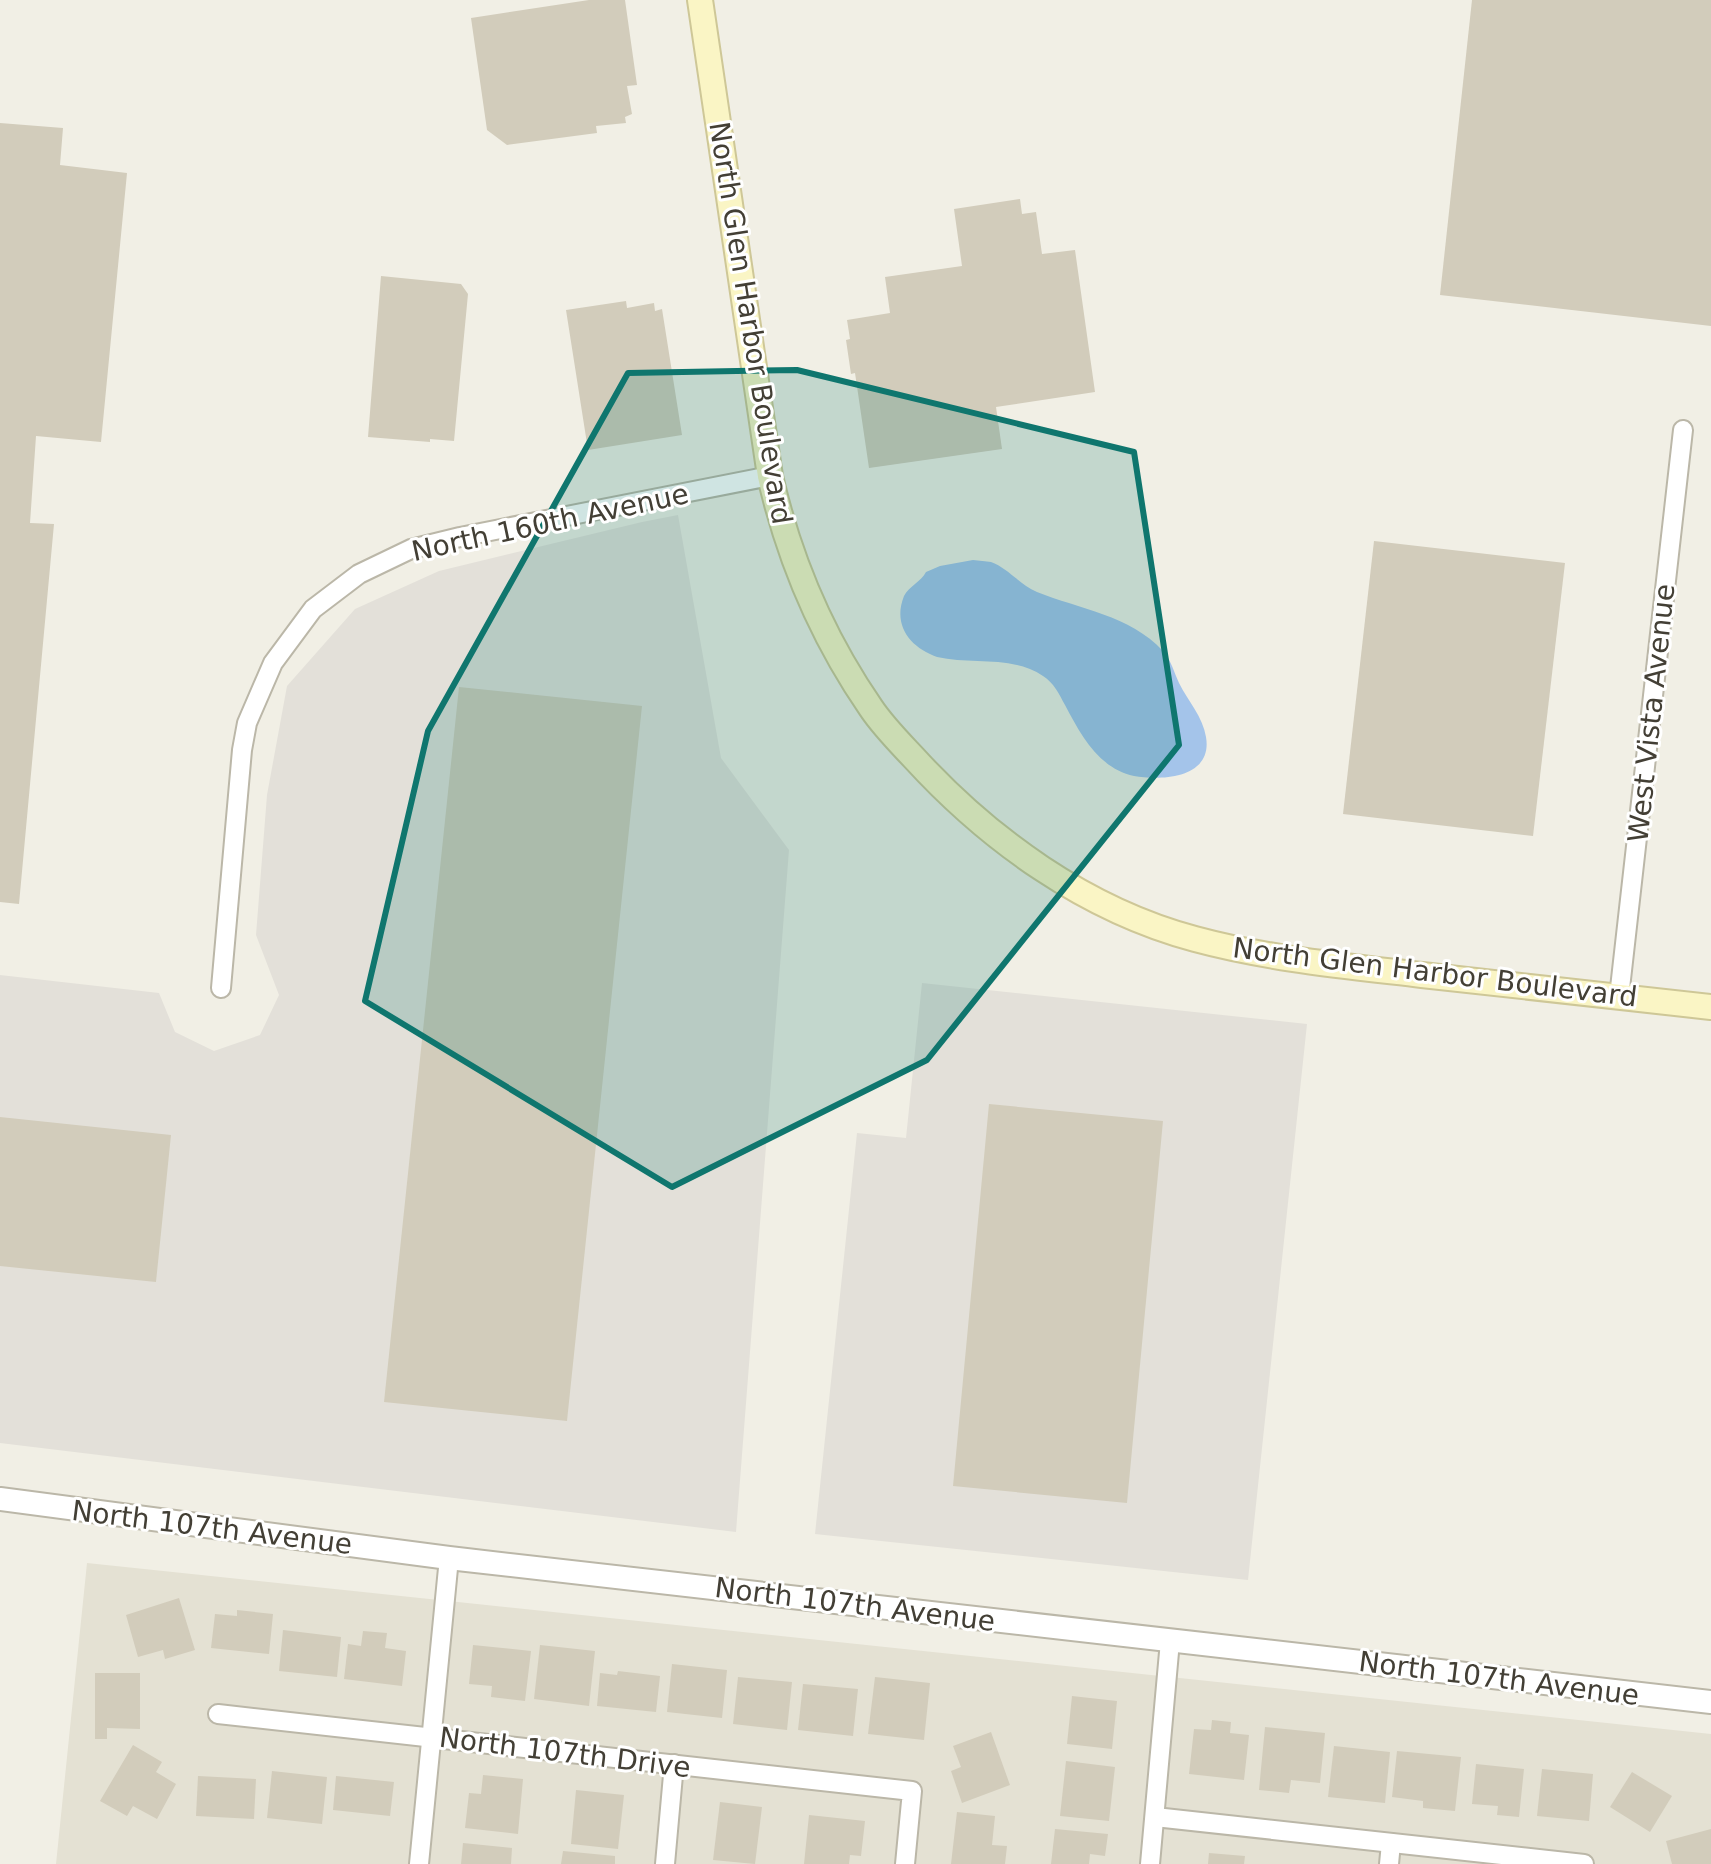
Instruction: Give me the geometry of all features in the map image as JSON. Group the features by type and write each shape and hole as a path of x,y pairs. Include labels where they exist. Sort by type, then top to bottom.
{"main road":[{"name":"North Glen Harbor Boulevard","path":"700,0 770,476 790,550 806,592 830,640 871,709 933,779 985,827 1086,896 1193,939 1313,962 1711,1007"}],"street":[{"name":"West Vista Avenue","path":"1619,997 1683,430"},
{"name":"North 160th Avenue","path":"221,988 238,786 247,723 273,663 313,609 359,574 411,549 770,476"},
{"name":"North 107th Avenue","path":"0,1499 449,1558 1711,1702"},
{"path":"419,1864 449,1558"},
{"path":"1150,1864 1170,1641"},
{"name":"North 107th Drive","path":"218,1714 912,1791 905,1864"},
{"path":"665,1864 674,1764"},
{"path":"1155,1817 1584,1864"},
{"path":"1389,1864 1391,1843"}],"highlighted area":[{"path":"797,370 1134,452 1179,745 927,1060 672,1187 365,1001 428,731 628,373"}],"shaded area":[{"path":"678,515 721,758 789,850 736,1532 0,1443 0,975 159,993 175,1032 214,1051 260,1035 279,995 256,935 267,795 287,686 355,609 439,571"},
{"path":"922,983 1307,1024 1248,1580 815,1534 857,1133 906,1138"},
{"path":"87,1563 1711,1734 1711,1864 56,1864"}],"water":[{"path":"973,560 991,562 1037,592 1120,621 1150,639 1168,658 1202,723 1206,751 1202,761 1194,769 1171,777 1134,776 1121,772 1092,749 1056,689 1043,676 1018,665 937,657 912,642 900,617 906,593 926,572"}],"building":[{"path":"589,0 625,0 637,85 627,86 632,114 625,117 626,123 596,126 597,133 507,145 487,130 471,18"},
{"path":"1472,0 1711,0 1711,326 1440,295"},
{"path":"0,123 63,128 60,165 127,173 101,442 36,436 30,523 54,524 19,904 0,902"},
{"path":"1020,199 1022,214 1036,212 1042,254 1075,250 1095,392 996,407 1002,449 869,468 855,373 851,374 846,340 850,339 847,320 890,313 885,277 962,266 954,209"},
{"path":"381,276 461,284 468,294 454,441 368,437"},
{"path":"626,301 627,308 654,303 655,311 662,309 682,435 588,450 566,310"},
{"path":"1374,541 1565,563 1533,836 1343,814"},
{"path":"459,687 642,706 567,1421 384,1402"},
{"path":"989,1104 1163,1121 1127,1503 953,1486"},
{"path":"0,1117 171,1135 156,1282 0,1266"},
{"path":"179,1598 195,1650 165,1659 163,1650 138,1657 126,1615"},
{"path":"237,1610 273,1614 269,1654 211,1648 215,1614 237,1616"},
{"path":"283,1630 341,1637 337,1677 279,1671"},
{"path":"363,1631 387,1633 385,1648 406,1651 402,1686 344,1679 348,1644 361,1646"},
{"path":"473,1645 531,1651 525,1701 491,1697 492,1686 469,1684"},
{"path":"540,1645 595,1651 589,1706 534,1699"},
{"path":"672,1664 727,1670 722,1718 667,1712"},
{"path":"618,1671 660,1676 656,1712 597,1706 600,1673 617,1675"},
{"path":"95,1673 140,1673 140,1729 107,1728 107,1739 95,1739"},
{"path":"738,1677 792,1682 787,1730 733,1724"},
{"path":"875,1677 930,1683 924,1740 868,1734"},
{"path":"803,1684 858,1689 853,1736 798,1730"},
{"path":"1072,1696 1117,1701 1112,1749 1067,1744"},
{"path":"1212,1720 1231,1722 1230,1733 1249,1735 1244,1780 1189,1774 1194,1729 1211,1730"},
{"path":"1265,1727 1325,1733 1320,1783 1291,1780 1289,1793 1259,1790"},
{"path":"991,1732 1010,1785 962,1803 951,1771 961,1767 953,1746"},
{"path":"133,1745 162,1762 156,1772 176,1784 157,1819 133,1806 127,1816 100,1801"},
{"path":"1334,1746 1390,1752 1385,1803 1328,1797"},
{"path":"1397,1751 1461,1757 1455,1811 1423,1808 1423,1801 1392,1797"},
{"path":"1066,1761 1115,1767 1109,1821 1060,1816"},
{"path":"1476,1764 1524,1769 1519,1817 1497,1815 1498,1806 1472,1804"},
{"path":"1542,1769 1593,1774 1589,1821 1537,1816"},
{"path":"272,1771 327,1777 322,1824 267,1818"},
{"path":"1632,1772 1672,1796 1650,1832 1610,1807"},
{"path":"483,1775 523,1779 518,1834 465,1828 469,1793 481,1794"},
{"path":"198,1776 256,1779 254,1819 196,1816"},
{"path":"336,1776 394,1782 390,1816 333,1810"},
{"path":"576,1790 624,1795 618,1849 571,1844"},
{"path":"720,1802 762,1807 755,1864 713,1860"},
{"path":"957,1812 995,1816 992,1845 1007,1846 1005,1864 951,1864"},
{"path":"809,1815 865,1821 861,1856 850,1855 849,1864 804,1864"},
{"path":"1055,1829 1108,1834 1105,1856 1090,1854 1089,1864 1051,1864"},
{"path":"1711,1829 1711,1864 1672,1864 1666,1841"},
{"path":"463,1843 512,1848 511,1864 461,1864"},
{"path":"563,1851 615,1856 615,1864 561,1864"},
{"path":"1209,1853 1245,1856 1244,1864 1208,1864"}]}
